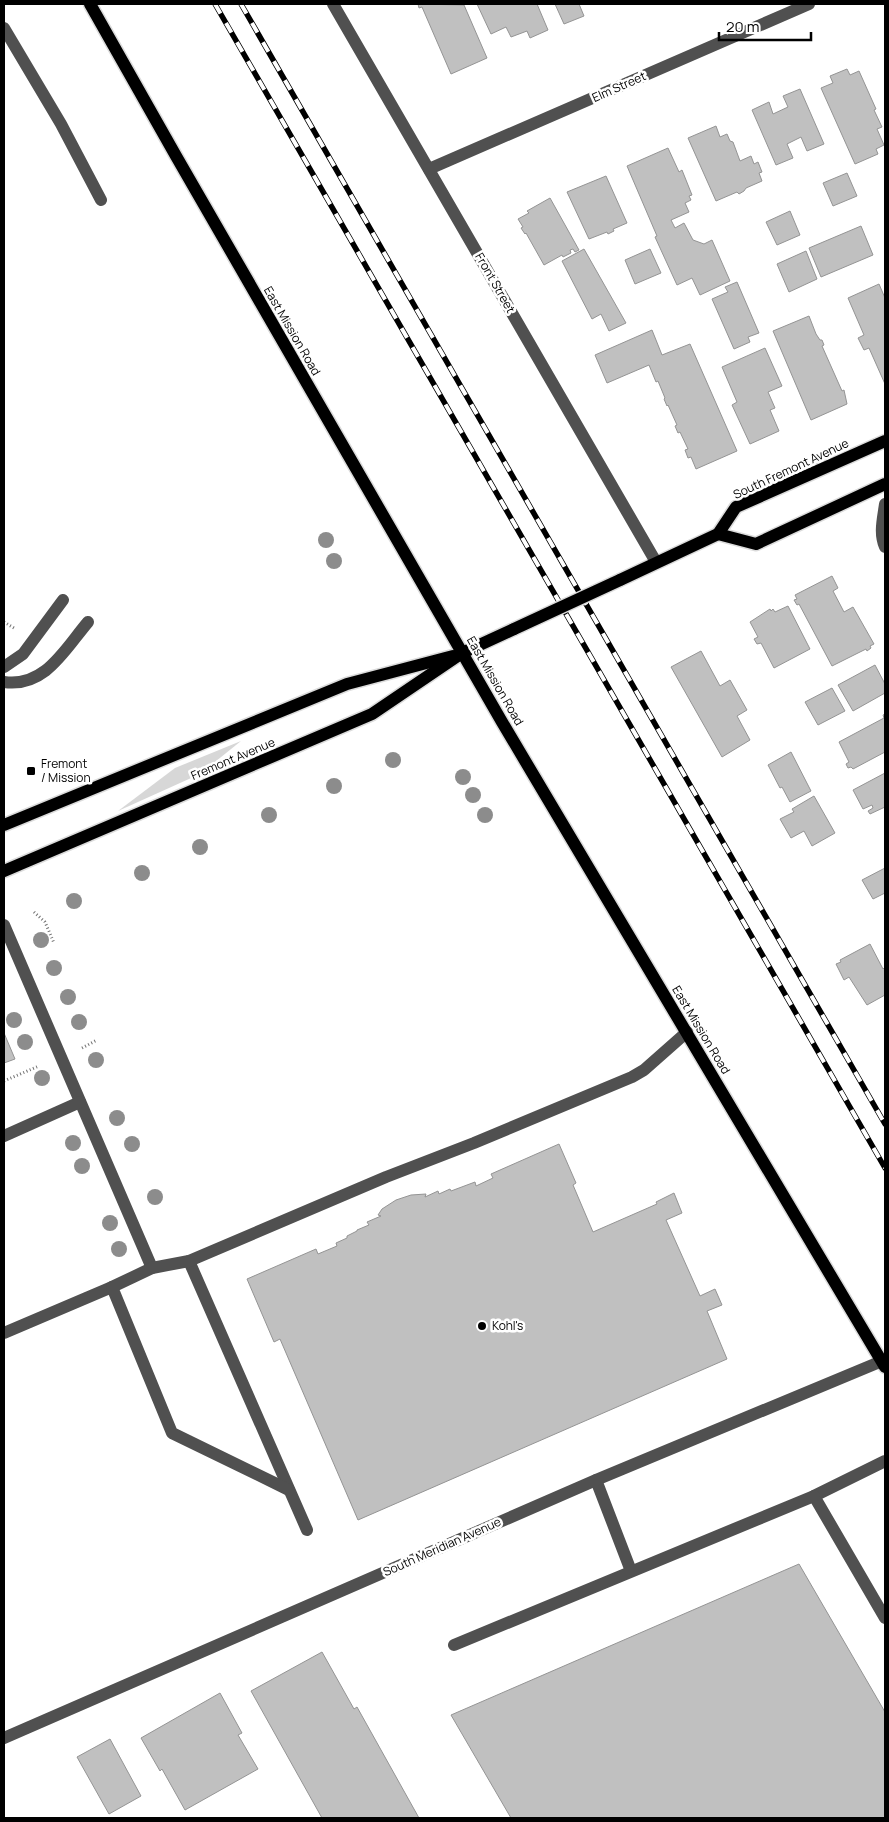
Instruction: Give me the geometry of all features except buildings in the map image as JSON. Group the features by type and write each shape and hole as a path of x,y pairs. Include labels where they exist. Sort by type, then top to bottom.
{"main road":[{"name":"East Mission Road","path":"90,4 462,653 883,1364"},
{"name":"South Fremont Avenue","path":"718,534 736,507 885,441"},
{"path":"656,562 718,534 756,544 885,484"},
{"name":"Fremont Avenue","path":"4,871 372,714 462,653 656,562"},
{"name":"Fremont Avenue","path":"4,825 347,684 462,653"}],"street":[{"name":"Front Street","path":"333,4 656,562"},
{"name":"Elm Street","path":"429,169 809,4"},
{"path":"4,28 61,124 101,200"},
{"path":"885,504 882,540 885,547"},
{"path":"4,668 23,654 63,600"},
{"path":"4,682 13,684 21,682 47,671 88,622"},
{"path":"4,925 152,1268"},
{"path":"4,1333 152,1268 189,1261 386,1177 482,1140 632,1076 644,1070 687,1032"},
{"path":"4,1136 80,1102"},
{"path":"189,1261 307,1530"},
{"path":"112,1287 172,1433 289,1490"},
{"name":"South Meridian Avenue","path":"4,1738 596,1480 883,1364"},
{"path":"454,1645 814,1496 885,1461"},
{"path":"596,1480 632,1571"},
{"path":"814,1496 885,1618"}],"path":[{"path":"34,912 45,922 54,943"},
{"path":"82,1048 97,1040"},
{"path":"4,1081 40,1066"}],"shaded area":[{"path":"241,741 200,774 118,811 175,768"}],"railway":[{"path":"215,4 885,1168"},
{"path":"241,4 885,1124"}],"place":[{"name":"Fremont / Mission","path":"31,771"},
{"name":"Kohl's","path":"482,1326"}]}
